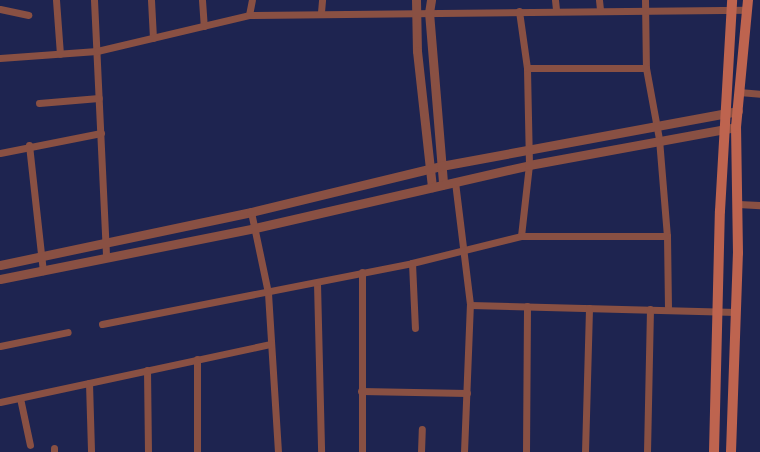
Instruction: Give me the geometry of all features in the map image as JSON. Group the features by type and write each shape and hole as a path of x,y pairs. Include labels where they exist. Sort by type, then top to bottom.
{"main road":[{"path":"714,452 724,114 732,4"},
{"path":"731,452 738,204 736,127 747,5"}],"street":[{"path":"56,0 60,54"},
{"path":"94,0 106,258"},
{"path":"151,0 153,38"},
{"path":"202,0 204,26"},
{"path":"249,15 252,0"},
{"path":"321,12 322,0"},
{"path":"416,0 414,13 429,170 432,187"},
{"path":"431,0 429,12 441,166 444,184"},
{"path":"556,0 556,9"},
{"path":"599,0 600,9"},
{"path":"645,0 646,68 654,126 659,139 667,236 668,308"},
{"path":"0,58 97,51 249,15 321,12 414,13 556,9 646,9 732,4 747,5"},
{"path":"0,9 28,15"},
{"path":"519,11 527,68 529,152 529,165 521,236"},
{"path":"527,68 646,68"},
{"path":"739,92 760,94"},
{"path":"39,103 99,98"},
{"path":"0,265 251,212 441,166 529,152 654,126 738,111"},
{"path":"0,279 255,228 529,165 659,139 736,127"},
{"path":"0,153 29,145 101,133"},
{"path":"29,145 43,271"},
{"path":"455,182 470,305 464,452"},
{"path":"738,204 760,205"},
{"path":"251,212 268,293 278,452"},
{"path":"102,324 317,283 362,272 412,263 521,236 667,236"},
{"path":"412,263 415,328"},
{"path":"362,272 362,452"},
{"path":"317,283 321,452"},
{"path":"470,305 650,309 668,308 736,312"},
{"path":"526,452 527,306"},
{"path":"585,452 589,308"},
{"path":"647,452 650,309"},
{"path":"0,346 68,332"},
{"path":"0,402 271,344"},
{"path":"197,359 197,452"},
{"path":"147,370 148,452"},
{"path":"89,383 91,452"},
{"path":"361,391 467,393"},
{"path":"20,398 30,445"},
{"path":"421,452 422,429"}]}
